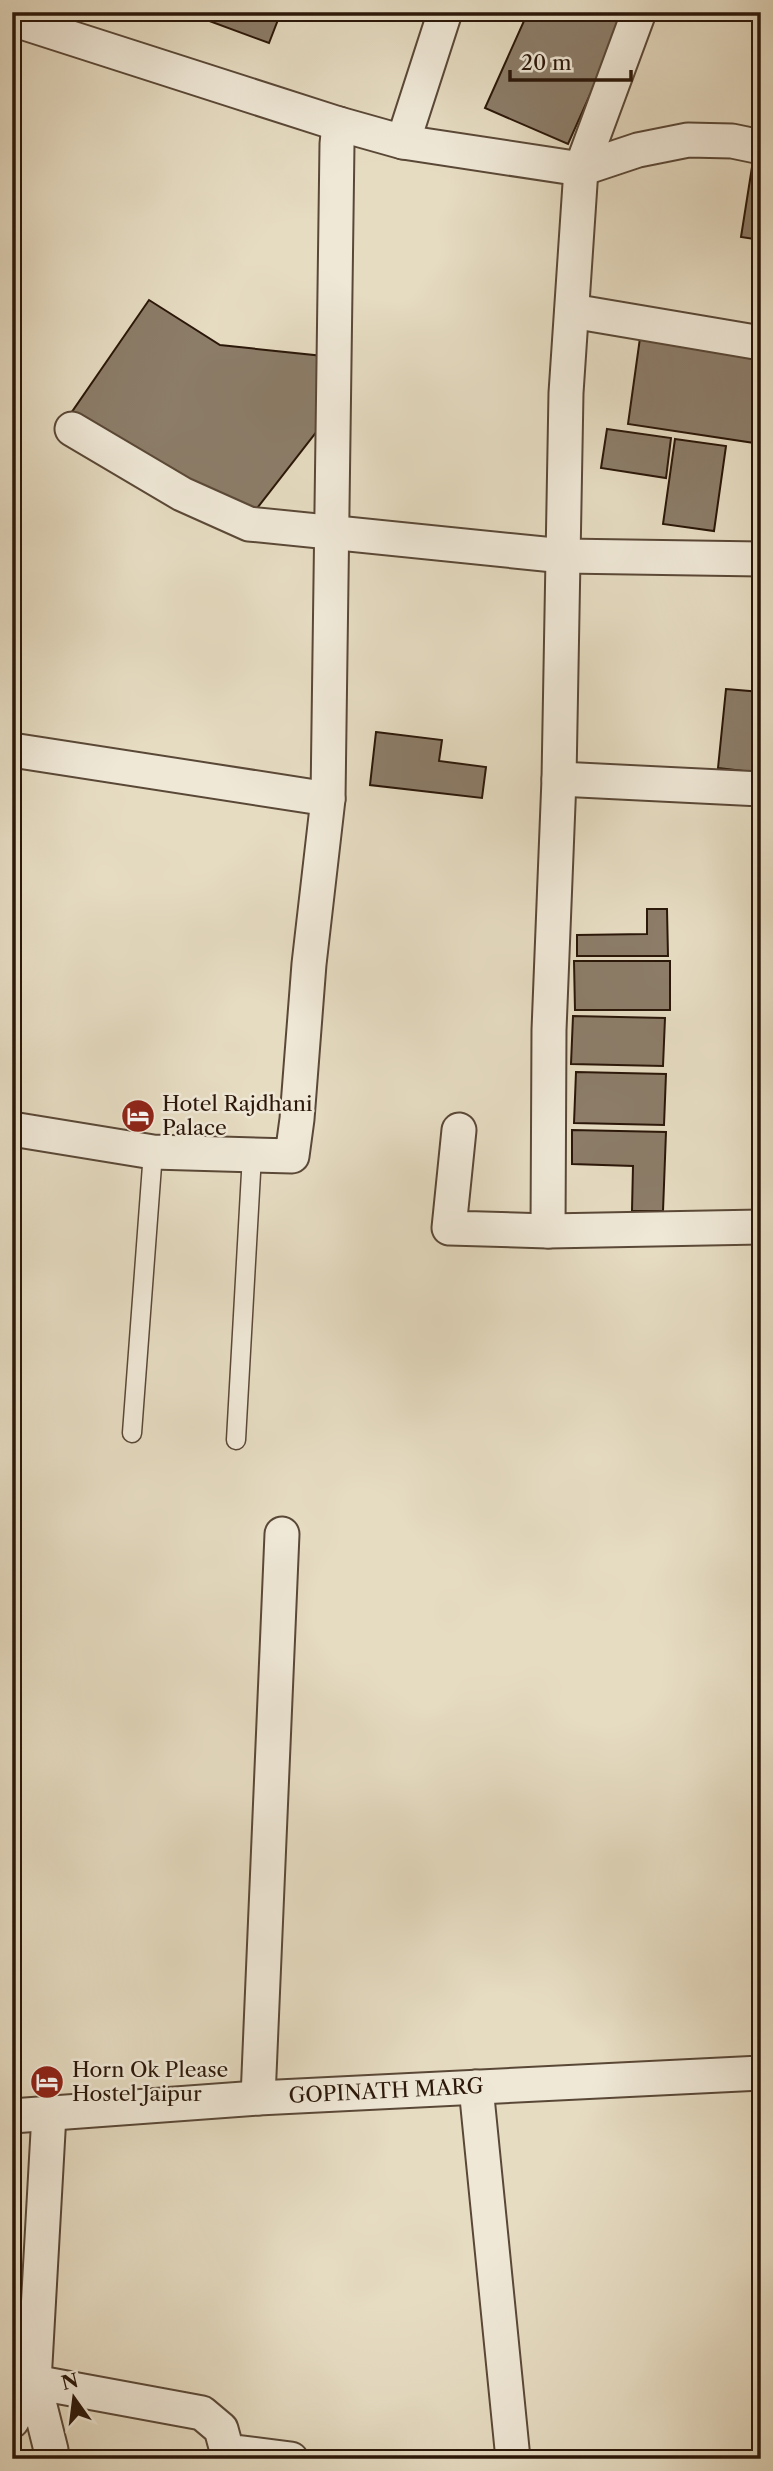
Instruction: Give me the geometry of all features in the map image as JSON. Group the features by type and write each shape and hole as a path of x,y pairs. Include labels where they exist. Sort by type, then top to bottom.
{"street":[{"path":"403,142 445,12"},
{"path":"548,1231 549,1030 559,779 566,393 581,169 639,12"},
{"path":"12,19 403,142 581,169 638,150 688,140 732,141 761,147"},
{"path":"12,1129 153,1152 292,1156 309,964 328,799 339,124"},
{"path":"572,311 761,344"},
{"path":"72,429 182,495 249,524 564,556 761,559"},
{"path":"12,750 328,799"},
{"path":"559,779 761,789"},
{"path":"459,1130 449,1228 548,1231 761,1227"},
{"path":"258,2098 282,1534"},
{"name":"GOPINATH MARG","path":"12,2116 258,2098 761,2073"},
{"path":"476,2087 513,2459"},
{"path":"12,2421 23,2382 24,2331 49,2114"},
{"path":"23,2382 51,2450 51,2459"},
{"path":"23,2382 202,2413 221,2429 227,2451 291,2459"}],"lane":[{"path":"132,1433 153,1152"},
{"path":"236,1440 252,1155"}],"building":[{"path":"185,12 281,12 269,43"},
{"path":"528,12 627,12 568,144 485,108"},
{"path":"752,167 761,169 761,240 741,237"},
{"path":"149,300 220,345 323,356 317,431 251,516 67,419"},
{"path":"640,338 761,356 761,444 628,424"},
{"path":"607,429 671,438 666,478 601,468"},
{"path":"675,439 726,446 714,531 663,524"},
{"path":"726,689 761,692 761,773 718,768"},
{"path":"376,732 442,740 439,761 486,767 482,798 370,785"},
{"path":"647,909 667,909 668,956 577,956 577,935 647,934"},
{"path":"574,961 670,961 670,1010 575,1010"},
{"path":"573,1016 665,1018 663,1066 571,1064"},
{"path":"576,1072 666,1074 664,1125 574,1123"},
{"path":"572,1130 666,1132 663,1211 632,1211 633,1166 572,1164"}],"place":[{"name":"Hotel Rajdhani Palace","path":"138,1116"},
{"name":"Horn Ok Please Hostel Jaipur","path":"47,2082"}]}
